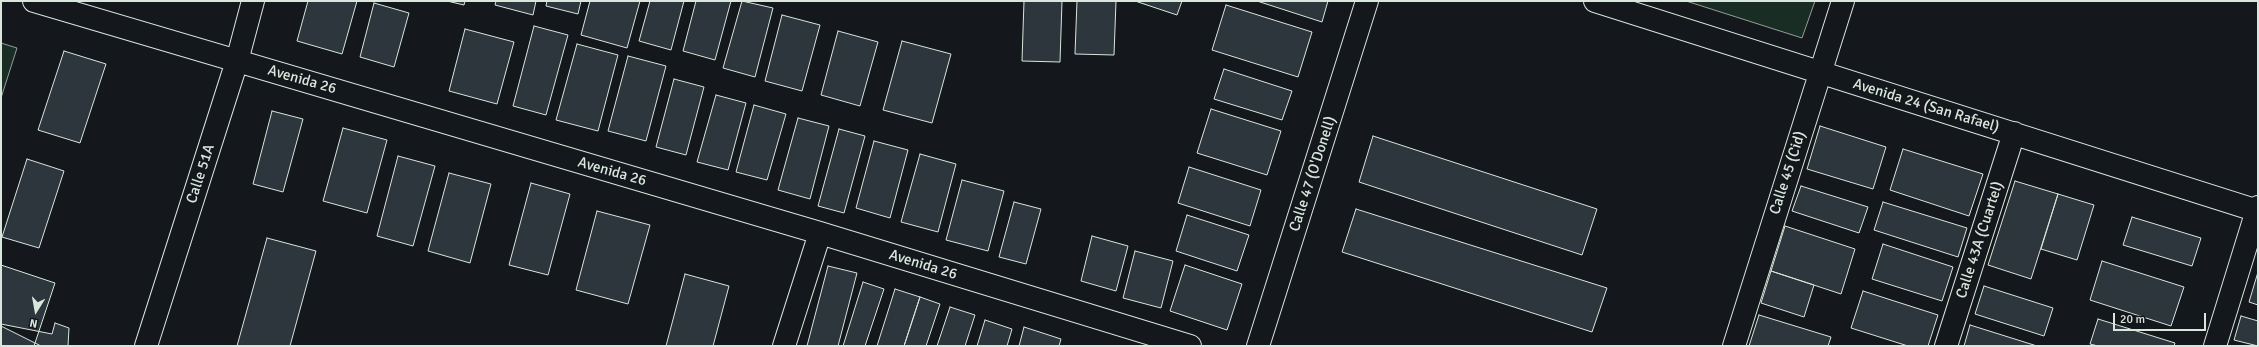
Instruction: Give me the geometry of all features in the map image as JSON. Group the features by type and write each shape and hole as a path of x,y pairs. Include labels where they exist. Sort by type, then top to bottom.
{"street":[{"name":"Avenida 26","path":"34,1 820,234 1190,346"},
{"name":"Calle 51A","path":"146,346 237,61 253,1"},
{"name":"Calle 47 (O'Donell)","path":"1258,346 1367,1"},
{"name":"Avenida 24 (San Rafael)","path":"1595,1 2258,209"},
{"name":"Calle 45 (Cid)","path":"1734,346 1843,1"},
{"name":"Calle 43A (Cuartel)","path":"1946,346 2014,133"},
{"path":"2215,346 2258,209"},
{"path":"784,346 820,234"}],"green space":[{"path":"1686,1 1815,1 1802,38"},
{"path":"1,43 17,48 1,98"}],"building":[{"path":"308,1 357,1 342,54 297,41"},
{"path":"447,1 465,1 464,5"},
{"path":"496,1 536,1 533,15 495,5"},
{"path":"547,1 581,1 578,14 546,6"},
{"path":"590,1 640,1 627,48 581,35"},
{"path":"650,1 684,1 671,50 639,41"},
{"path":"696,1 731,1 715,60 683,51"},
{"path":"742,1 773,8 755,77 723,68"},
{"path":"1024,1 1062,1 1060,62 1022,61"},
{"path":"1077,1 1116,1 1114,55 1075,54"},
{"path":"1135,1 1182,1 1177,15"},
{"path":"1257,1 1328,1 1322,22"},
{"path":"374,3 409,13 394,67 360,57"},
{"path":"1226,5 1312,32 1298,77 1212,50"},
{"path":"782,15 820,25 802,91 765,81"},
{"path":"534,26 568,35 546,115 513,106"},
{"path":"465,29 514,42 497,104 449,91"},
{"path":"838,31 878,42 860,106 821,95"},
{"path":"902,41 951,54 932,123 883,110"},
{"path":"577,44 618,55 598,131 556,120"},
{"path":"64,51 106,64 80,143 38,130"},
{"path":"628,56 666,66 646,141 608,131"},
{"path":"1224,69 1292,91 1282,120 1214,99"},
{"path":"674,79 704,87 686,155 656,147"},
{"path":"716,95 746,103 728,170 697,162"},
{"path":"754,105 786,114 767,180 736,172"},
{"path":"1211,109 1281,131 1267,175 1197,153"},
{"path":"272,111 303,119 283,192 253,184"},
{"path":"798,118 829,126 810,199 778,190"},
{"path":"1820,126 1886,147 1873,189 1807,169"},
{"path":"343,128 387,140 367,213 323,201"},
{"path":"839,129 865,136 844,213 818,206"},
{"path":"1373,136 1597,209 1582,255 1359,182"},
{"path":"874,141 908,150 890,218 856,208"},
{"path":"1903,149 1983,174 1969,216 1890,190"},
{"path":"920,154 956,164 938,232 901,222"},
{"path":"398,156 435,166 413,246 377,236"},
{"path":"27,159 64,171 39,248 2,237"},
{"path":"1189,167 1261,190 1250,226 1178,203"},
{"path":"449,173 491,184 470,263 428,251"},
{"path":"962,180 1004,191 988,251 946,240"},
{"path":"2015,181 2058,194 2031,279 1988,265"},
{"path":"531,183 570,194 548,275 509,265"},
{"path":"1801,186 1868,207 1859,233 1792,211"},
{"path":"2058,194 2094,205 2077,260 2041,249"},
{"path":"1014,202 1041,209 1026,264 999,257"},
{"path":"1883,202 1967,228 1958,257 1874,230"},
{"path":"1356,209 1607,288 1592,332 1342,252"},
{"path":"597,211 650,225 628,304 576,290"},
{"path":"1187,215 1249,235 1237,271 1176,251"},
{"path":"2132,217 2201,238 2192,266 2123,245"},
{"path":"1785,226 1855,249 1841,294 1771,271"},
{"path":"1092,236 1128,246 1116,291 1081,281"},
{"path":"267,238 316,251 290,346 237,346"},
{"path":"1883,244 1953,267 1942,301 1872,279"},
{"path":"1135,251 1173,261 1161,308 1123,298"},
{"path":"2102,261 2184,287 2171,326 2090,300"},
{"path":"1,265 55,283 34,346 1,346"},
{"path":"1185,265 1242,284 1227,330 1170,311"},
{"path":"828,266 857,273 838,346 807,346"},
{"path":"1771,271 1814,285 1804,317 1761,303"},
{"path":"2258,272 2258,305 2249,302"},
{"path":"685,274 729,286 713,346 666,346"},
{"path":"863,282 884,289 865,346 843,346"},
{"path":"1984,286 2053,308 2044,336 1975,314"},
{"path":"895,289 920,297 904,346 877,346"},
{"path":"1863,291 1938,315 1928,346 1908,346 1851,328"},
{"path":"920,297 940,304 926,346 904,346"},
{"path":"950,307 975,315 965,346 937,346"},
{"path":"1759,315 1831,337 1828,346 1749,346"},
{"path":"2241,316 2258,321 2258,346 2234,340"},
{"path":"2098,319 2175,343 2174,346 2098,346 2090,344"},
{"path":"985,320 1012,329 1007,346 977,346"},
{"path":"55,323 69,328 68,346 41,346 1,326 1,324 52,334"},
{"path":"1970,325 2037,346 1964,346"},
{"path":"1024,327 1061,339 1059,346 1019,346"}]}
